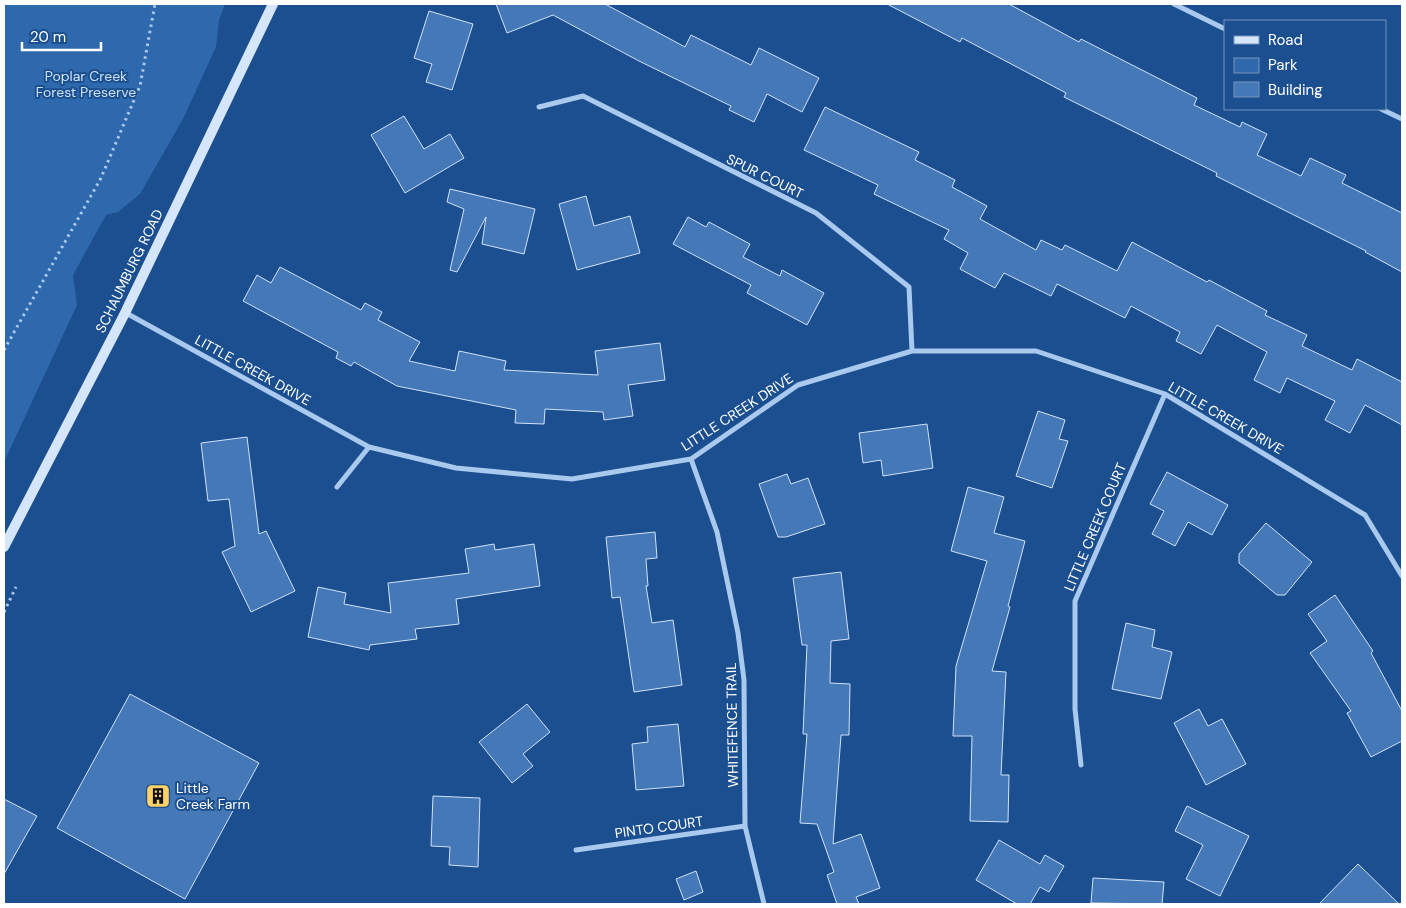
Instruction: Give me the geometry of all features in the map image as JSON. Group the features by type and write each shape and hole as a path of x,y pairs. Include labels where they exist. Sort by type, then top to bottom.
{"main road":[{"name":"SCHAUMBURG ROAD","path":"4,547 125,312 274,4"}],"street":[{"path":"1174,4 1224,29"},
{"name":"SPUR COURT","path":"539,107 583,96 816,213 909,286 912,351"},
{"path":"1383,110 1402,119"},
{"name":"LITTLE CREEK DRIVE","path":"125,312 369,447 456,468 572,479 691,459 798,385 912,351 1036,351 1165,394 1365,515 1402,576"},
{"name":"LITTLE CREEK COURT","path":"1081,765 1075,709 1075,601 1165,394"},
{"path":"337,487 369,447"},
{"name":"WHITEFENCE TRAIL","path":"691,459 717,532 738,634 744,680 745,826 764,904"},
{"name":"PINTO COURT","path":"576,850 745,826"}],"path":[{"path":"4,350 101,178 140,86 155,4"},
{"path":"4,611 16,587"}],"green space":[{"name":"Poplar Creek Forest Preserve","path":"4,4 225,4 219,20 216,47 183,119 140,194 118,212 106,215 73,275 77,305 4,462"}],"building":[{"path":"496,4 605,4 685,47 691,35 751,65 759,48 819,78 802,112 767,94 754,122 729,110 731,106 639,61 553,15 507,33"},
{"path":"887,4 1009,4 1079,42 1081,39 1197,98 1194,105 1240,127 1242,122 1267,134 1257,155 1301,176 1310,158 1346,175 1342,183 1402,213 1402,272 1366,251 1216,176 1217,173 1064,97 1066,93 962,38 960,42"},
{"path":"429,11 473,24 452,90 426,82 432,64 414,58"},
{"path":"825,107 919,152 915,160 955,180 952,187 987,206 980,219 1036,250 1041,240 1062,250 1065,245 1117,271 1132,242 1207,282 1209,280 1267,311 1265,315 1307,335 1302,346 1352,370 1357,359 1402,382 1402,425 1365,405 1350,433 1325,420 1335,401 1287,378 1280,393 1254,380 1267,352 1217,325 1201,354 1176,341 1180,332 1131,306 1125,318 1057,284 1051,296 1004,273 995,288 960,269 968,253 944,239 949,230 874,194 878,185 804,150"},
{"path":"404,116 424,149 450,134 464,158 405,193 371,135"},
{"path":"450,189 535,209 524,254 482,244 486,217 457,272 450,270 464,209 447,202"},
{"path":"586,196 594,226 630,216 640,253 577,270 559,204"},
{"path":"688,217 706,227 709,222 750,244 743,257 780,276 782,270 824,293 807,325 747,293 751,285 673,244"},
{"path":"280,267 361,310 365,303 382,312 378,320 420,342 409,361 455,371 459,351 506,361 504,370 598,375 595,351 660,343 665,380 628,385 633,416 604,420 603,412 545,409 544,424 515,423 516,410 397,386 354,362 351,366 336,358 338,352 243,301 257,275 271,283"},
{"path":"1038,411 1065,420 1059,439 1068,441 1052,488 1016,476"},
{"path":"927,424 933,468 883,476 881,460 863,463 859,433"},
{"path":"247,437 259,534 266,531 295,591 251,612 222,552 235,546 229,499 208,501 201,443"},
{"path":"1167,472 1228,505 1212,535 1188,522 1175,546 1152,534 1164,511 1150,504"},
{"path":"787,474 791,484 808,478 825,524 786,537 778,537 759,484"},
{"path":"968,487 1004,497 994,533 1025,541 1008,606 1010,607 992,671 1006,672 1001,775 1009,775 1008,822 970,821 972,736 953,736 956,666 987,561 951,551"},
{"path":"1266,523 1312,562 1285,595 1277,595 1239,563 1239,554"},
{"path":"655,532 657,558 646,559 648,586 646,586 652,623 673,620 682,685 634,692 620,597 612,598 606,537"},
{"path":"494,544 495,550 534,544 540,586 456,599 459,624 415,629 417,639 370,645 369,650 308,637 318,587 346,593 344,604 391,613 388,583 469,573 465,549"},
{"path":"841,572 849,639 831,641 830,683 850,684 849,735 841,735 833,844 861,834 880,888 856,897 859,904 837,904 827,875 834,872 817,824 800,823 807,734 803,734 807,645 802,645 793,578"},
{"path":"1335,595 1373,651 1371,653 1402,711 1402,741 1371,757 1347,713 1351,711 1310,653 1327,641 1308,614"},
{"path":"1126,623 1155,630 1152,647 1172,652 1161,699 1112,689"},
{"name":"Little Creek Farm","path":"130,694 259,763 185,899 57,828"},
{"path":"527,704 550,732 523,754 533,766 512,783 479,742"},
{"path":"1199,709 1208,726 1222,719 1246,764 1206,785 1174,723"},
{"path":"678,724 684,786 636,790 632,744 648,742 647,727"},
{"path":"433,796 480,798 478,867 449,865 450,847 431,846"},
{"path":"4,799 37,816 4,874"},
{"path":"1187,806 1249,836 1220,896 1186,879 1203,845 1175,831"},
{"path":"999,840 1040,864 1045,855 1064,866 1049,892 1040,887 1030,904 1017,904 976,880"},
{"path":"1358,864 1399,904 1319,904"},
{"path":"696,871 703,892 684,900 676,879"},
{"path":"1093,878 1164,882 1162,904 1091,903"}],"place":[{"name":"Little Creek Farm","path":"158,796"}]}
